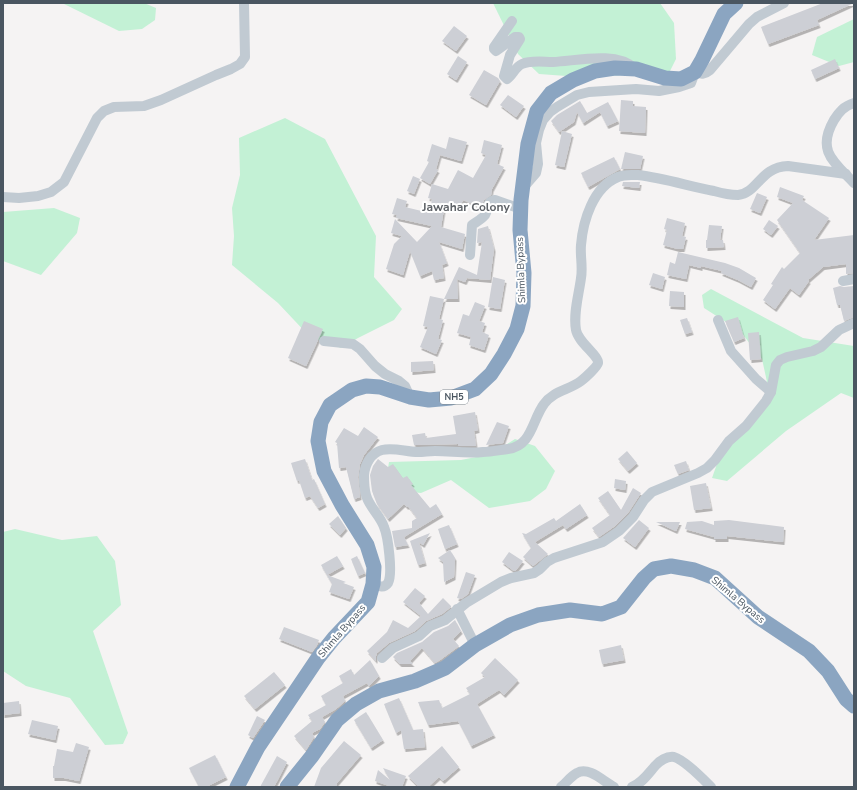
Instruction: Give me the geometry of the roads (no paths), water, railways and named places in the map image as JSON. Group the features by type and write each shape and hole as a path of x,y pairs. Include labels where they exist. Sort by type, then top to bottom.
{"highway":[{"path":"695,72 724,14 736,3"},
{"name":"Shimla Bypass","path":"237,787 258,747 318,658 334,638 368,602 373,584 374,567 367,545 342,505 324,472 318,441 321,422 330,404 352,390 366,386 380,387 410,397 429,400 451,398 475,389 490,374 504,354 517,329 523,306 524,273 520,230 521,209 528,144 537,112 551,93 573,80 595,71 615,68 636,69 665,78 681,79 695,72"},
{"name":"Shimla Bypass","path":"287,787 312,756 337,720 356,704 380,691 415,681 445,668 475,645 510,625 538,615 570,610 602,614 621,607 644,578 654,569 671,566 694,570 715,578 758,617 809,651 828,671 846,699 854,706"}],"street":[{"path":"3,197 19,198 38,196 51,192 64,182 96,118 104,111 114,107 144,106 240,64 245,57 244,3"},
{"path":"523,188 536,173 538,164 536,143 543,120 550,112 576,95 589,92 636,89 659,91 691,83 695,72 705,74 710,70 749,24 757,17 784,3"},
{"path":"512,21 494,47 496,51 515,37 519,37 520,39 510,54 506,64 504,76 507,79 510,78 517,67 530,62 614,59 631,64 636,69"},
{"path":"854,102 848,104 838,112 828,130 826,141 827,152 832,161 854,183"},
{"path":"373,584 380,587 385,586 388,582 390,574 388,544 384,527 378,514 366,496 364,484 364,470 368,461 374,454 383,450 394,449 416,452 483,452 510,449 520,445 528,437 543,404 551,396 582,380 598,363 597,359 578,336 575,328 582,276 581,247 583,232 595,199 600,190 610,180 621,175 649,176 701,189 732,195 740,195 748,191 772,169 780,166 846,174"},
{"path":"470,255 472,225 485,214 488,203 495,200 521,209"},
{"path":"843,282 854,280"},
{"path":"718,320 731,351 742,364 771,392"},
{"path":"382,658 393,648 419,636 430,626 445,620 457,609 501,582 540,570 546,562 554,558 603,542 619,531 633,517 644,500 652,492 707,468 729,441 755,416 771,392 776,365 780,360 813,351 821,347 839,330 849,324 854,323"},
{"path":"324,341 353,344 360,349 380,370 405,386 410,397"},
{"path":"457,609 475,645"},
{"path":"632,787 642,781 658,763 666,758 674,757 681,760 711,787"},
{"path":"561,787 576,773 582,770 590,772 614,787"}],"district":[{"name":"Jawahar Colony","path":"466,207"}]}
